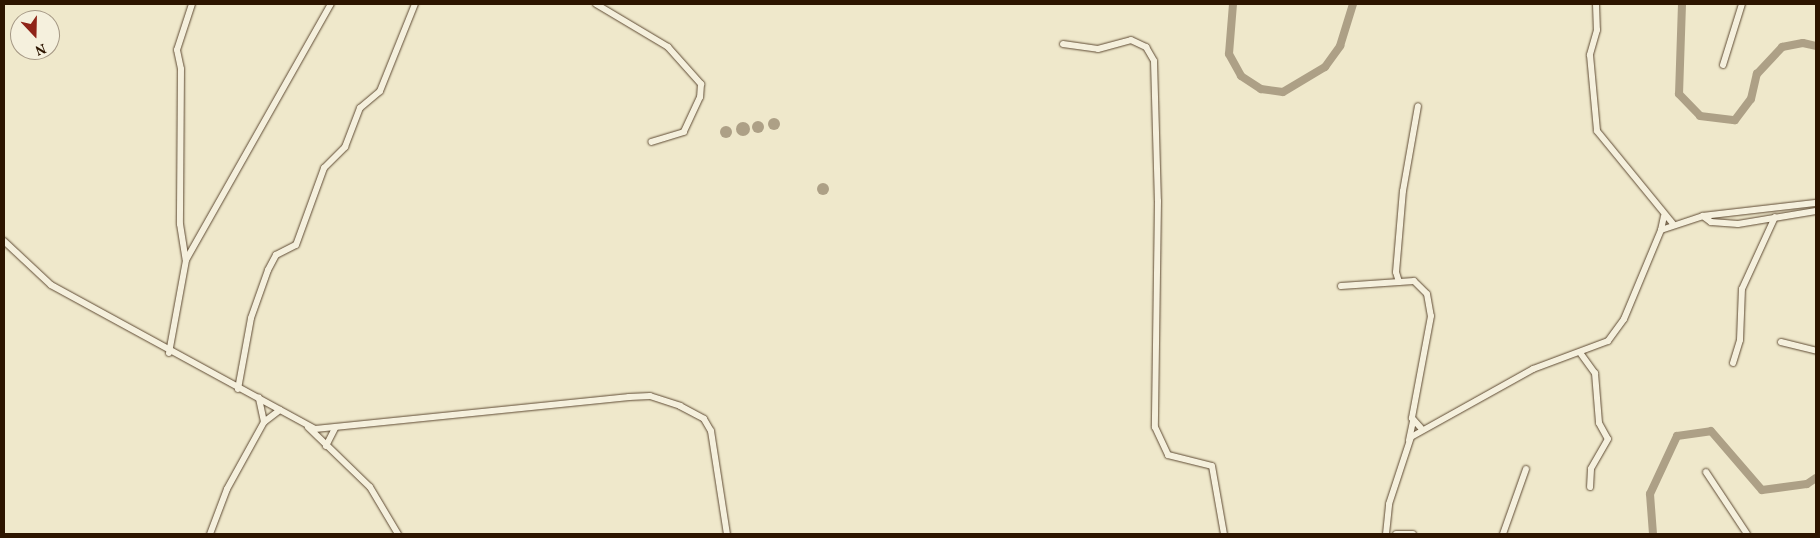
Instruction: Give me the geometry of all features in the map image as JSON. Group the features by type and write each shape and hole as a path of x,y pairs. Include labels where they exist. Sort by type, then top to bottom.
{"street":[{"path":"186,260 180,224 181,74 177,50 192,4"},
{"path":"169,353 186,260 331,4"},
{"path":"238,389 251,318 268,270 276,254 296,245 324,168 345,147 362,106 380,91 415,4"},
{"path":"596,4 668,47 701,84 700,97 682,134 652,142"},
{"path":"1596,4 1597,30 1590,55 1597,131 1664,216 1673,224"},
{"path":"1723,65 1742,4"},
{"path":"1063,44 1098,49 1131,40 1146,47 1154,61 1158,201 1155,427 1168,455 1212,466 1224,534"},
{"path":"1399,282 1396,272 1403,191 1418,106"},
{"path":"1660,230 1673,224 1704,216 1816,203"},
{"path":"1704,216 1721,224 1816,211"},
{"path":"1409,440 1421,428 1483,401 1533,369 1602,346 1619,329 1664,216"},
{"path":"1733,363 1740,340 1743,285 1775,217"},
{"path":"4,241 51,285 169,353 259,398 308,427 370,487 398,534"},
{"path":"1341,286 1418,282 1431,307 1413,421 1389,504 1386,534"},
{"path":"1781,342 1816,351"},
{"path":"1581,354 1595,373 1599,423 1608,439 1591,469 1590,487"},
{"path":"308,427 336,428 630,397 660,398 694,412 709,425 727,534"},
{"path":"259,398 264,422"},
{"path":"210,534 227,489 264,422 280,410"},
{"path":"1413,421 1421,428"},
{"path":"326,446 336,428"},
{"path":"1503,534 1526,469"},
{"path":"1706,472 1748,534"},
{"path":"1396,534 1413,534"}],"shaded area":[{"path":"772,118 776,118 780,124 776,130 772,130 768,126 768,122"},
{"path":"756,121 760,121 764,127 760,133 756,133 752,129 752,125"},
{"path":"743,122 748,124 750,129 748,134 743,136 738,134 736,129 738,124"},
{"path":"724,126 728,126 732,132 728,138 724,138 720,134 720,130"},
{"path":"823,183 829,189 823,195 817,189"}],"waterway":[{"path":"1233,4 1229,54 1241,76 1261,89 1283,92 1325,67 1340,46 1353,4"},
{"path":"1682,4 1679,94 1700,116 1735,120 1751,99 1757,74 1782,47 1803,43 1816,46"},
{"path":"1653,534 1650,494 1677,436 1711,431 1762,490 1807,484 1816,478"}]}
